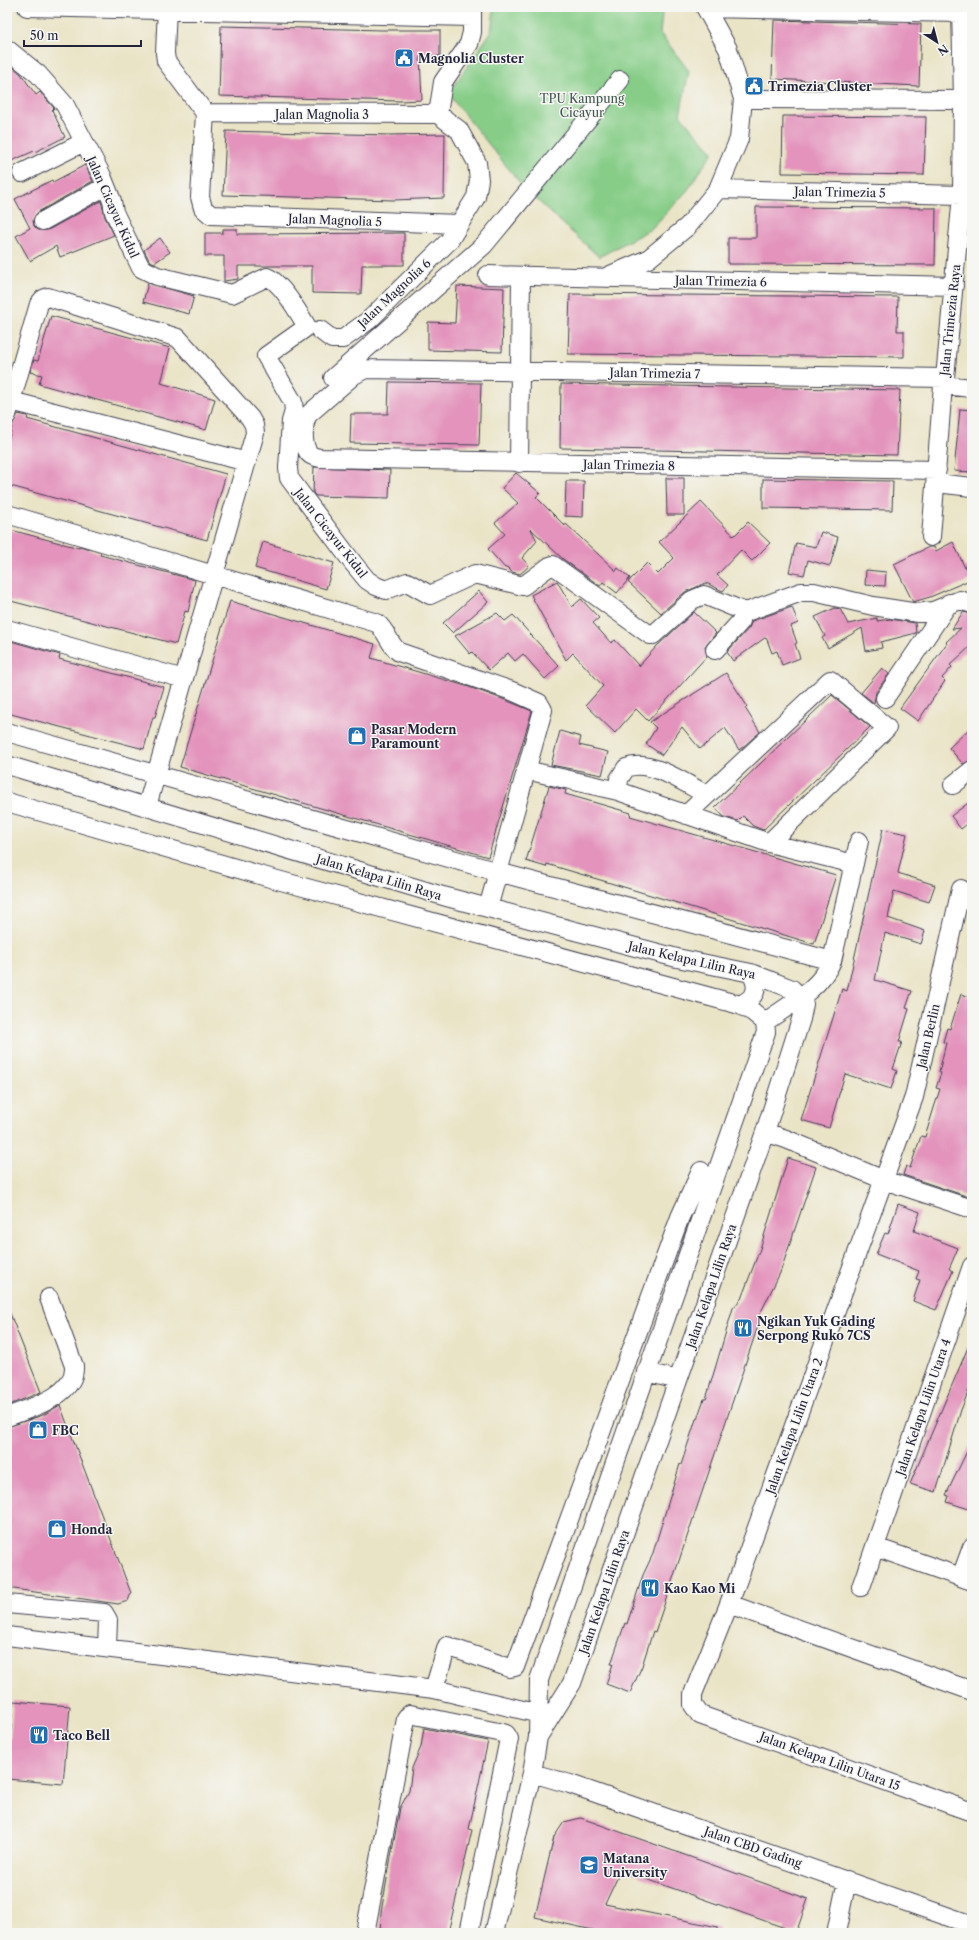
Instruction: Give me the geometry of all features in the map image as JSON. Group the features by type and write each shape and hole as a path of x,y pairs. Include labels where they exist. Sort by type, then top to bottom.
{"street":[{"path":"27,7 472,12 472,32 469,44 443,82 438,114"},
{"path":"167,8 166,61 205,113"},
{"path":"602,278 648,259 688,226 718,189 739,139 743,99 728,49 706,8 961,10"},
{"name":"Jalan Trimezia Raya","path":"931,537 962,195 963,100 961,10"},
{"name":"Jalan Cicayur Kidul","path":"7,49 38,74 64,106 106,186 118,221 137,262 146,272 225,294 232,294 265,277 272,279 280,288 306,327 266,356 291,396 294,411 291,421 288,468 290,478 367,580 386,590 407,582 414,584 430,595 475,574 522,586 553,565 650,636 692,600 704,595 743,611"},
{"path":"294,411 484,245 620,80"},
{"path":"743,99 963,100"},
{"name":"Jalan Magnolia 3","path":"205,113 438,114"},
{"name":"Jalan Magnolia 5","path":"205,113 200,197 203,208 210,215 459,224"},
{"name":"Jalan Magnolia 6","path":"320,330 332,339 342,339 369,320 449,242 476,197 479,180 477,163 459,130 438,114"},
{"path":"22,173 84,142"},
{"path":"43,221 106,186"},
{"name":"Jalan Trimezia 5","path":"718,189 962,195"},
{"name":"Jalan Trimezia 6","path":"488,275 521,277 954,286"},
{"path":"519,463 521,277"},
{"path":"148,806 214,574 247,462 255,433 252,421 180,339 48,297 42,299 39,304 9,408 247,462"},
{"name":"Jalan Trimezia 7","path":"321,458 311,455 306,450 304,422 306,416 354,375 365,369 521,371 944,382 972,388"},
{"name":"Jalan Trimezia 8","path":"321,458 936,477 972,487"},
{"path":"7,514 377,623 384,630 392,646 400,652 512,691 539,703 543,710 488,908"},
{"path":"715,650 741,621 743,611 749,611 801,592 814,592 873,606 918,613 933,612 950,603 960,600 972,604"},
{"path":"885,698 950,603"},
{"path":"7,629 184,679"},
{"path":"686,814 830,680 887,728 768,842"},
{"path":"7,732 498,872 832,961"},
{"name":"Jalan Kelapa Lilin Raya","path":"7,766 148,806 443,896 677,958 751,972 792,989 800,997 804,1004 801,1019 765,1132 572,1683 544,1715"},
{"path":"618,791 619,779 626,768 639,766 655,769 676,778 707,795"},
{"path":"526,770 618,791 768,842 854,864"},
{"path":"953,785 972,770"},
{"path":"7,802 270,878 740,1005 753,1012 765,1022 800,997 827,973 832,961 859,841"},
{"name":"Jalan Berlin","path":"884,1180 914,1097 961,889"},
{"path":"740,1005 749,1000 754,994 756,987 751,972"},
{"name":"Jalan Kelapa Lilin Raya","path":"494,1933 532,1773 538,1737 544,1715 539,1680 766,1032 765,1022"},
{"path":"765,1132 786,1139 884,1180 972,1209"},
{"path":"434,1689 447,1646 510,1668 515,1667 680,1217 701,1171"},
{"name":"Jalan Kelapa Lilin Utara 2","path":"693,1705 693,1694 729,1604 884,1180"},
{"path":"680,1217 698,1223"},
{"name":"Jalan Kelapa Lilin Utara 4","path":"861,1587 972,1266"},
{"path":"7,1416 57,1396 67,1388 74,1374 74,1366 49,1298"},
{"path":"646,1372 678,1380"},
{"path":"875,1547 967,1579 972,1548"},
{"path":"7,1604 104,1613 108,1620 107,1648"},
{"path":"729,1604 972,1691"},
{"path":"7,1636 434,1689 544,1715"},
{"name":"Jalan Kelapa Lilin Utara 15","path":"693,1705 700,1715 972,1812"},
{"path":"365,1933 406,1719 410,1714 503,1733 506,1734 509,1739 469,1933"},
{"name":"Jalan CBD Gading","path":"532,1773 570,1784 972,1925"},
{"path":"836,1933 847,1880"}],"green space":[{"name":"TPU Kampung Cicayur","path":"493,7 663,7 660,33 689,71 680,115 713,152 687,191 651,229 599,257 525,189 448,94 491,32 494,10"}],"building":[{"path":"774,20 921,24 919,86 772,79"},
{"path":"221,26 440,30 440,56 420,57 422,100 400,101 219,96"},
{"path":"7,62 21,74 36,95 40,92 54,108 52,110 65,137 35,152 34,151 7,163"},
{"path":"783,116 926,117 924,175 782,173"},
{"path":"226,131 388,135 445,134 444,198 394,200 223,195"},
{"path":"85,165 93,181 38,212 33,220 34,226 38,230 48,230 101,201 105,217 114,235 60,257 56,246 30,261 16,236 30,228 15,199 52,180 53,182"},
{"path":"756,207 936,208 935,265 728,264 728,238 756,238"},
{"path":"223,229 237,229 237,234 404,233 404,265 362,265 361,294 312,293 312,266 238,266 238,279 224,281 224,256 205,256 205,233 223,233"},
{"path":"160,238 170,252 154,263 149,260 144,250"},
{"path":"148,283 194,296 189,314 143,302"},
{"path":"457,286 504,288 502,352 428,350 428,322 455,323"},
{"path":"570,294 898,297 897,331 904,331 904,357 568,354"},
{"path":"51,316 170,348 161,383 215,399 206,430 39,384 42,375 30,372 34,360 38,361"},
{"path":"389,382 481,383 479,445 350,443 351,414 388,414"},
{"path":"561,384 900,390 897,455 560,448"},
{"path":"960,409 972,410 972,472 954,471"},
{"path":"18,414 28,416 27,419 226,474 207,540 7,485 7,446 13,423"},
{"path":"314,467 390,470 389,498 316,496 313,493"},
{"path":"516,473 540,493 536,497 565,526 565,523 616,571 618,568 630,578 617,593 603,582 600,586 563,559 531,529 537,541 522,558 529,566 520,574 512,572 507,567 505,568 488,549 505,534 495,523 518,503 502,488"},
{"path":"666,478 684,478 684,515 667,515"},
{"path":"763,479 893,481 892,510 763,508"},
{"path":"566,481 584,481 583,517 565,516"},
{"path":"701,502 734,536 748,522 770,543 752,561 741,550 717,575 728,585 723,591 706,583 685,592 661,613 628,582 647,563 658,574 674,558 659,542"},
{"path":"7,529 79,548 80,546 101,553 100,555 195,580 188,612 185,611 176,644 7,600"},
{"path":"821,532 838,537 830,566 808,560 804,575 789,572 796,543 816,547"},
{"path":"263,542 334,563 326,589 255,568"},
{"path":"953,542 965,568 972,564 972,579 930,597 913,602 894,564 929,547 934,547 936,551"},
{"path":"866,570 886,572 885,586 865,585"},
{"path":"557,581 572,607 581,599 599,618 593,623 611,643 615,640 639,666 656,647 694,612 716,633 705,647 707,656 648,721 636,709 615,733 586,705 603,686 573,653 566,660 531,595"},
{"path":"479,591 488,602 453,633 443,623"},
{"name":"Pasar Modern Paramount","path":"230,601 375,644 371,658 469,687 532,711 488,857 180,767"},
{"path":"792,607 798,623 791,626 800,658 782,665 777,651 772,653 766,637 733,661 727,652 749,628 752,621"},
{"path":"835,608 840,609 848,624 877,618 877,621 890,619 915,623 916,633 881,642 882,648 866,651 862,628 828,648 822,638 825,636 815,617"},
{"path":"963,612 972,614 972,645 950,665 952,667 942,678 945,681 918,721 900,708 947,643 946,642 961,628 952,629"},
{"path":"497,613 505,621 513,615 559,666 545,679 523,654 515,661 508,653 489,670 472,652 470,654 455,636"},
{"path":"7,640 60,655 59,659 164,687 155,717 153,717 144,749 7,713"},
{"path":"882,668 889,674 876,692 874,703 861,693"},
{"path":"726,673 747,706 745,708 760,732 739,750 725,728 700,749 682,727 662,755 646,744 656,728 650,722"},
{"path":"832,695 870,727 763,830 753,826 743,816 738,821 724,817 715,807"},
{"path":"972,726 972,760 963,764 949,748"},
{"path":"560,731 581,737 579,745 608,752 602,775 551,765"},
{"path":"549,786 566,790 565,794 631,813 630,816 836,875 814,944 547,864 546,867 526,861"},
{"path":"972,800 972,820 961,829 951,816"},
{"path":"883,829 907,834 898,873 935,885 929,902 894,891 888,918 925,931 921,944 885,933 875,980 912,991 906,1008 909,1009 899,1042 902,1042 893,1069 897,1071 891,1089 845,1074 829,1128 801,1120 842,989 847,991"},
{"path":"961,994 972,998 972,1198 903,1175 906,1166 910,1168 921,1136 925,1137 940,1089 936,1088 941,1073 939,1072 946,1043 943,1042 947,1028 950,1029"},
{"path":"788,1158 816,1167 780,1273 759,1316 761,1317 655,1632 653,1631 642,1666 630,1693 606,1684 613,1664 611,1664 625,1623 627,1624 643,1575 652,1556 680,1464 681,1465 696,1419 704,1399 706,1399 733,1308 741,1299 760,1249"},
{"path":"898,1204 920,1212 914,1231 958,1248 949,1269 953,1271 936,1310 913,1301 920,1280 916,1279 919,1271 876,1254 885,1233 888,1234"},
{"path":"7,1306 41,1392 7,1406"},
{"path":"972,1338 972,1382 961,1410 936,1492 910,1484"},
{"name":"Honda","path":"60,1405 131,1593 128,1601 118,1604 7,1588 7,1427 43,1415"},
{"path":"972,1441 972,1510 947,1502 949,1496 946,1495"},
{"name":"Taco Bell","path":"13,1701 70,1706 63,1784 7,1779"},
{"path":"424,1728 488,1741 469,1829 472,1830 448,1933 380,1933 381,1912 400,1808 409,1791 412,1768 421,1747"},
{"path":"581,1818 808,1899 796,1933 784,1933 785,1928 621,1870 605,1904 718,1927 718,1933 597,1933 597,1931 535,1917 554,1837 564,1822"}],"place":[{"name":"Magnolia Cluster","path":"404,58"},
{"name":"Trimezia Cluster","path":"754,86"},
{"name":"Pasar Modern Paramount","path":"357,736"},
{"name":"Ngikan Yuk Gading Serpong Ruko 7CS","path":"743,1328"},
{"name":"FBC","path":"38,1430"},
{"name":"Honda","path":"57,1529"},
{"name":"Kao Kao Mi","path":"650,1588"},
{"name":"Taco Bell","path":"39,1735"},
{"name":"Matana University","path":"589,1865"}]}
